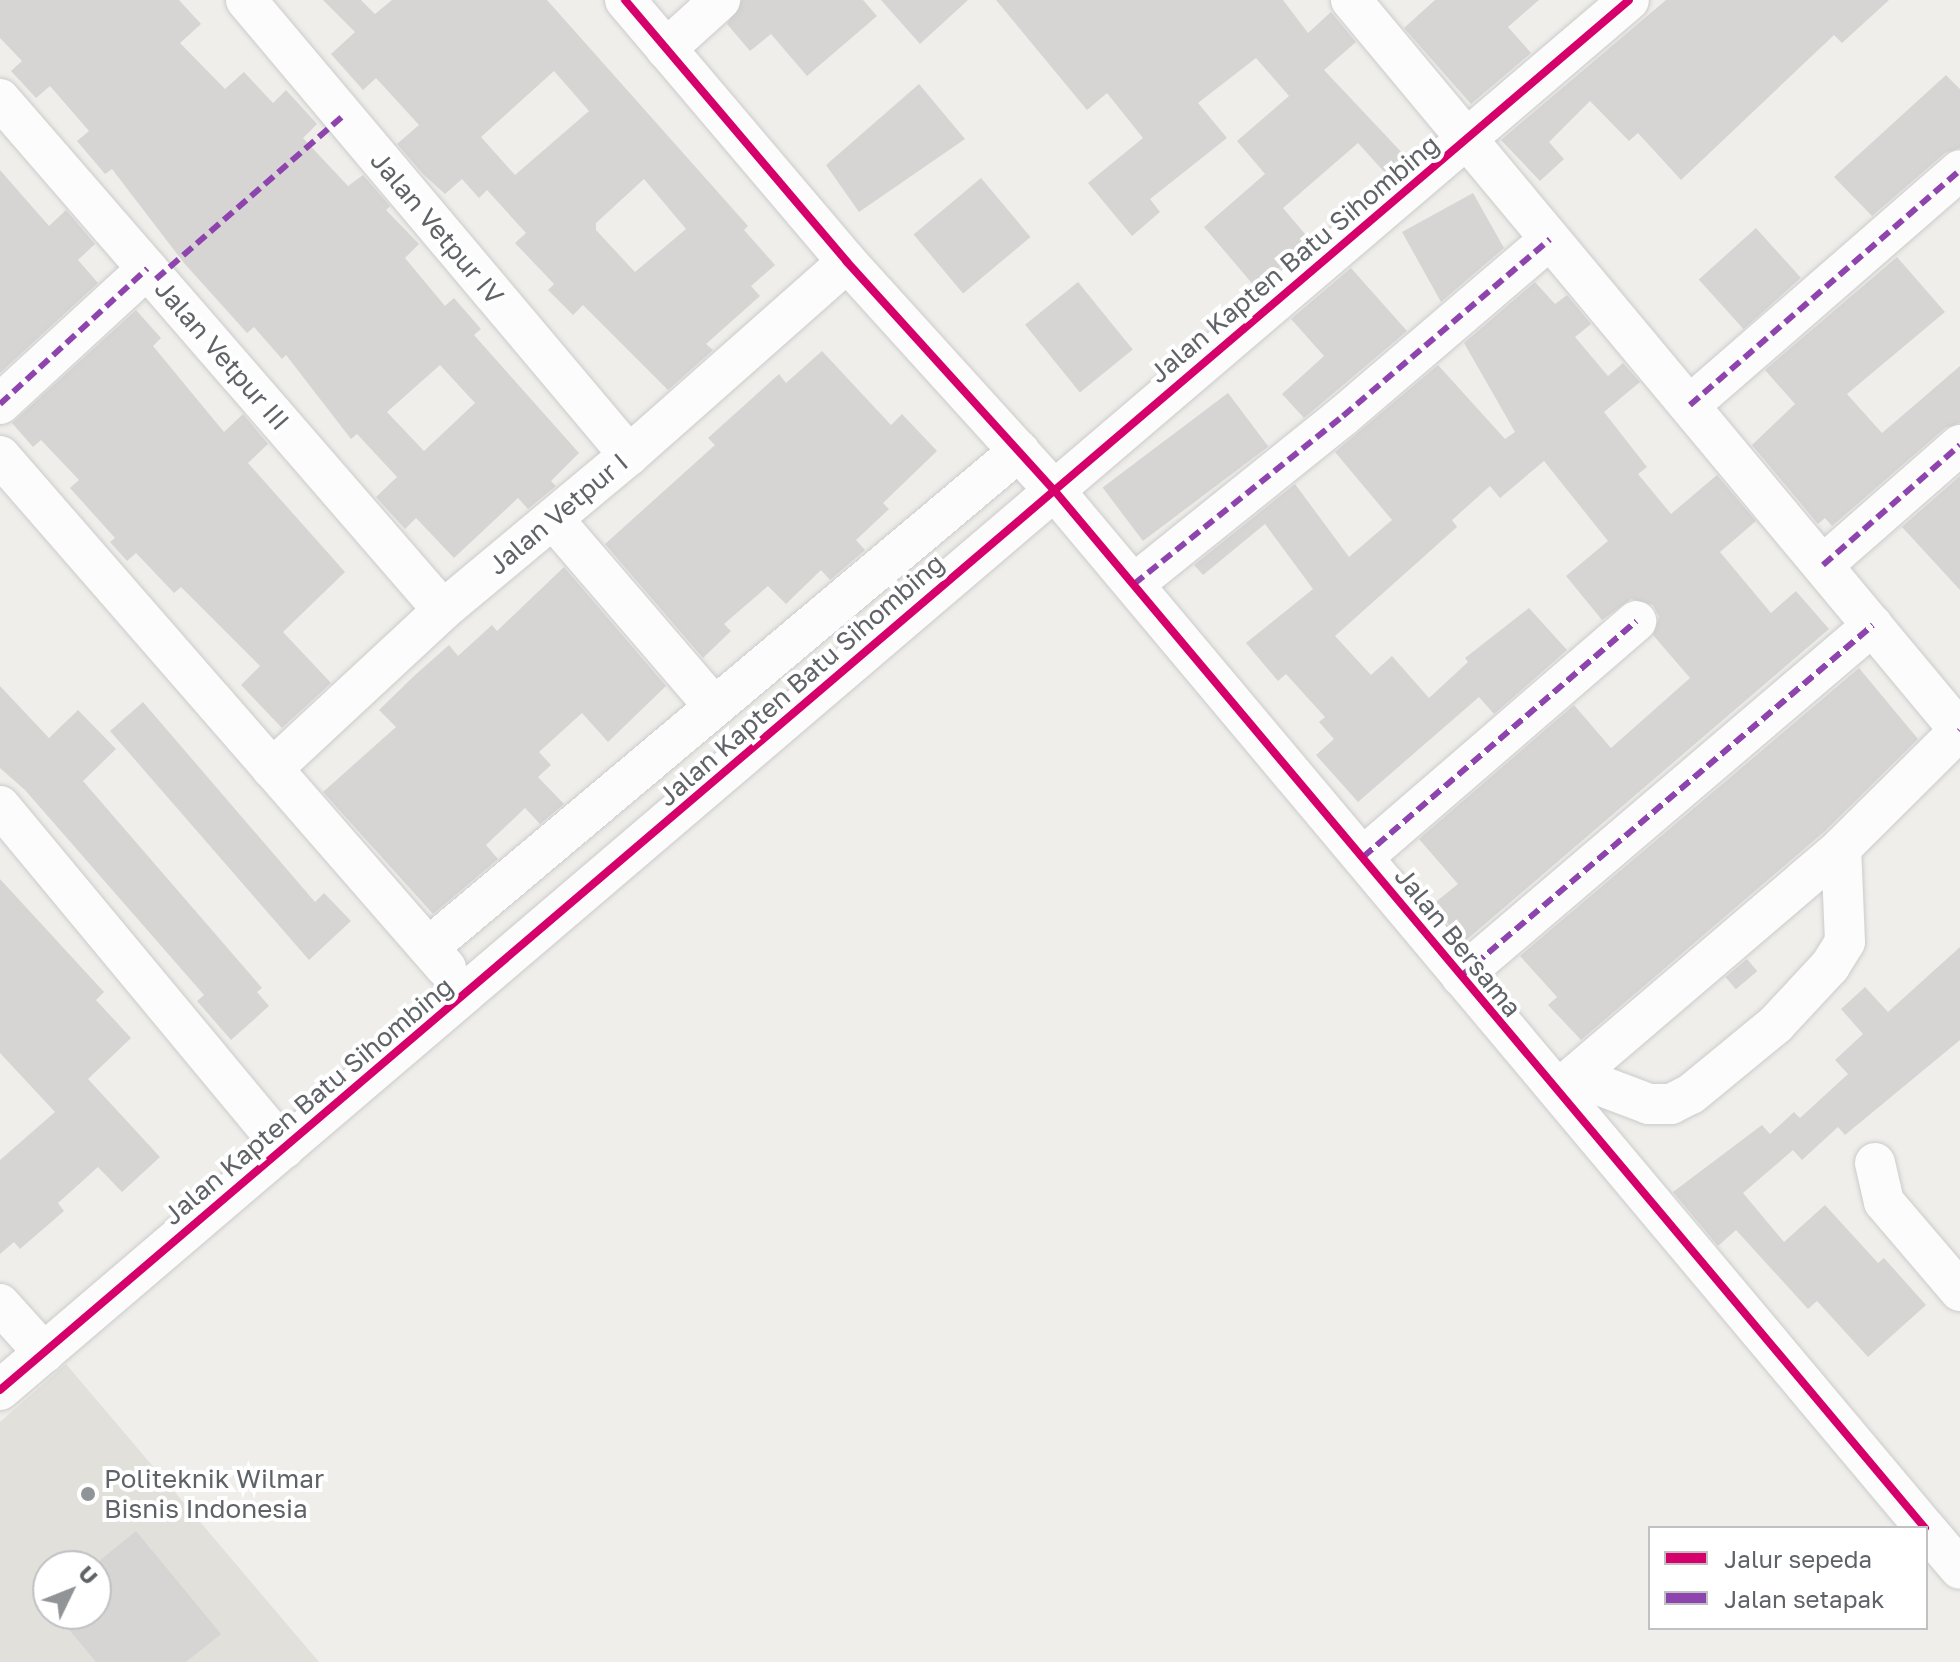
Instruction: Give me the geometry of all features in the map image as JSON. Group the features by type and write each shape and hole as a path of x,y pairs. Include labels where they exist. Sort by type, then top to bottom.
{"street":[{"name":"Jalan Vetpur IV","path":"246,0 629,455"},
{"name":"Jalan Bersama","path":"625,0 847,262 1054,490 1461,976 1565,1084 1924,1526"},
{"path":"666,49 720,0"},
{"path":"1351,0 1960,731 1841,848 1565,1084"},
{"name":"Jalan Kapten Batu Sihombing","path":"0,1390 1629,0"},
{"name":"Jalan Vetpur III","path":"0,99 443,610"},
{"path":"1690,405 1960,170"},
{"path":"1134,584 1550,239"},
{"name":"Jalan Vetpur I","path":"272,769 443,610 629,455 847,262"},
{"path":"0,404 147,269"},
{"path":"1823,565 1960,445"},
{"path":"429,947 713,705 1019,451"},
{"path":"0,456 466,992"},
{"path":"553,519 713,705"},
{"path":"1363,857 1636,621"},
{"path":"1461,976 1873,625"},
{"path":"0,806 284,1148"},
{"path":"1565,1084 1649,1104 1671,1104 1731,1063 1808,990 1845,942 1841,848"},
{"path":"1875,1163 1884,1202 1960,1291"},
{"path":"0,1304 44,1353"},
{"name":"Jalan Bersama","path":"1928,1530 1960,1569"}],"shaded area":[{"name":"Politeknik Wilmar Bisnis Indonesia","path":"66,1364 319,1662 0,1662 0,1422"}],"building":[{"path":"0,0 179,0 201,24 180,43 225,89 244,72 273,103 286,90 317,124 303,138 348,186 363,175 390,206 386,210 419,244 405,258 445,306 454,298 481,329 474,335 579,453 551,481 556,486 528,509 518,498 454,558 416,518 405,529 376,497 397,477 357,434 351,439 286,355 282,359 254,327 247,333 184,263 112,169 105,174 77,141 89,131 50,86 36,98 11,71 22,61 0,38","holes":["440,365 475,403 424,451 387,412"]},
{"path":"323,0 361,0 375,14 392,0 547,0 748,226 744,230 775,265 751,286 760,296 706,344 713,350 668,390 583,305 573,315 548,290 554,284 515,243 526,233 487,190 479,198 462,179 445,194 423,174 397,144 419,125 376,78 363,90 331,54 355,32","holes":["554,71 589,111 515,175 481,137","644,179 686,229 635,272 596,230 596,223"]},
{"path":"742,0 863,0 877,16 807,76 771,34 750,51 727,24"},
{"path":"881,0 968,0 920,44"},
{"path":"996,0 1283,0 1308,33 1331,12 1356,42 1324,70 1406,157 1387,175 1358,143 1283,208 1311,241 1256,288 1204,227 1265,174 1237,141 1289,96 1256,58 1198,103 1227,138 1150,199 1160,212 1132,236 1088,183 1143,138 1107,93 1087,110"},
{"path":"1435,0 1539,0 1508,27 1531,53 1471,104 1404,28"},
{"path":"1666,0 1889,0 1842,43 1834,35 1681,180 1638,133 1629,141 1590,101 1549,142 1564,159 1540,181 1501,140"},
{"path":"1946,75 1960,89 1960,148 1945,153 1872,216 1834,177"},
{"path":"919,84 965,139 859,212 826,165"},
{"path":"0,170 49,226 66,210 95,244 78,260 98,283 0,373"},
{"path":"981,178 1030,237 963,294 914,235"},
{"path":"1473,193 1504,248 1441,302 1402,232"},
{"path":"1756,228 1801,278 1744,329 1699,280"},
{"path":"1897,257 1945,312 1847,394 1882,433 1960,366 1960,423 1945,428 1832,526 1825,518 1818,524 1752,445 1795,404 1765,370"},
{"path":"1351,268 1407,331 1304,418 1282,394 1324,356 1291,319"},
{"path":"1078,282 1133,350 1080,392 1025,325"},
{"path":"1535,282 1555,304 1567,295 1591,324 1575,337 1608,376 1623,363 1640,382 1604,412 1647,467 1638,474 1671,514 1717,475 1756,521 1720,552 1771,613 1796,591 1829,629 1464,942 1432,905 1458,884 1419,839 1574,705 1611,748 1690,678 1653,635 1659,617 1653,605 1631,599 1602,620 1566,576 1608,541 1544,461 1500,498 1490,486 1452,520 1457,527 1335,636 1371,675 1392,656 1429,698 1468,662 1465,658 1529,608 1567,650 1494,714 1479,697 1358,802 1316,755 1334,739 1319,722 1325,717 1286,674 1278,681 1246,643 1313,589 1265,524 1203,575 1194,565 1295,484 1349,557 1392,520 1335,452 1438,365 1505,439 1515,432 1464,343"},
{"path":"136,310 161,338 153,346 224,432 243,414 268,444 248,463 345,572 283,632 331,683 282,728 241,685 260,666 181,587 174,593 136,553 127,561 110,542 115,538 70,488 79,480 41,440 33,447 12,423"},
{"path":"822,351 891,425 902,414 937,451 883,503 889,509 856,540 865,550 830,580 821,570 786,604 768,586 724,624 731,631 703,658 605,544 715,445 708,438 779,374 786,383"},
{"path":"1228,393 1268,447 1143,541 1103,487"},
{"path":"1960,476 1960,590 1902,527 1864,560"},
{"path":"564,567 666,686 608,742 582,713 539,752 551,765 538,777 564,804 540,824 525,808 486,845 498,859 433,914 323,792 396,727 379,710 415,675 449,645 458,656 492,625 497,631"},
{"path":"1859,668 1918,739 1825,831 1581,1040 1548,1005 1557,997 1520,956"},
{"path":"0,686 49,738 78,710 116,749 83,781 262,988 257,992 269,1006 231,1040 197,1001 204,995 25,790 0,768"},
{"path":"143,702 315,902 324,893 351,921 309,960 110,731"},
{"path":"0,879 104,992 96,1000 131,1038 88,1079 160,1157 122,1192 98,1167 58,1203 64,1211 20,1249 14,1242 0,1254 0,1160 55,1112 0,1053"},
{"path":"1960,947 1960,1040 1845,1135 1838,1127 1802,1160 1793,1150 1743,1193 1784,1242 1825,1205 1878,1263 1884,1258 1926,1305 1868,1357 1817,1301 1808,1309 1736,1230 1718,1246 1673,1192 1762,1125 1770,1134 1794,1112 1800,1118 1848,1074 1835,1060 1863,1034 1841,1009 1865,987 1888,1012"},
{"path":"1747,959 1757,971 1736,989 1726,977"},
{"path":"136,1531 221,1634 186,1662 96,1662 69,1630 112,1630 112,1551"}],"marked path":[{"path":"156,279 343,116"},
{"path":"1690,405 1960,170"},
{"path":"1134,584 1343,416 1550,239"},
{"path":"0,404 147,269"},
{"path":"1823,565 1960,445"},
{"path":"1363,857 1636,621"},
{"path":"1461,976 1873,625"}],"cycle path":[{"path":"625,0 847,262 1054,490 1923,1526"},
{"path":"0,1390 1629,0"}],"place":[{"name":"Politeknik Wilmar Bisnis Indonesia","path":"88,1494"}]}
